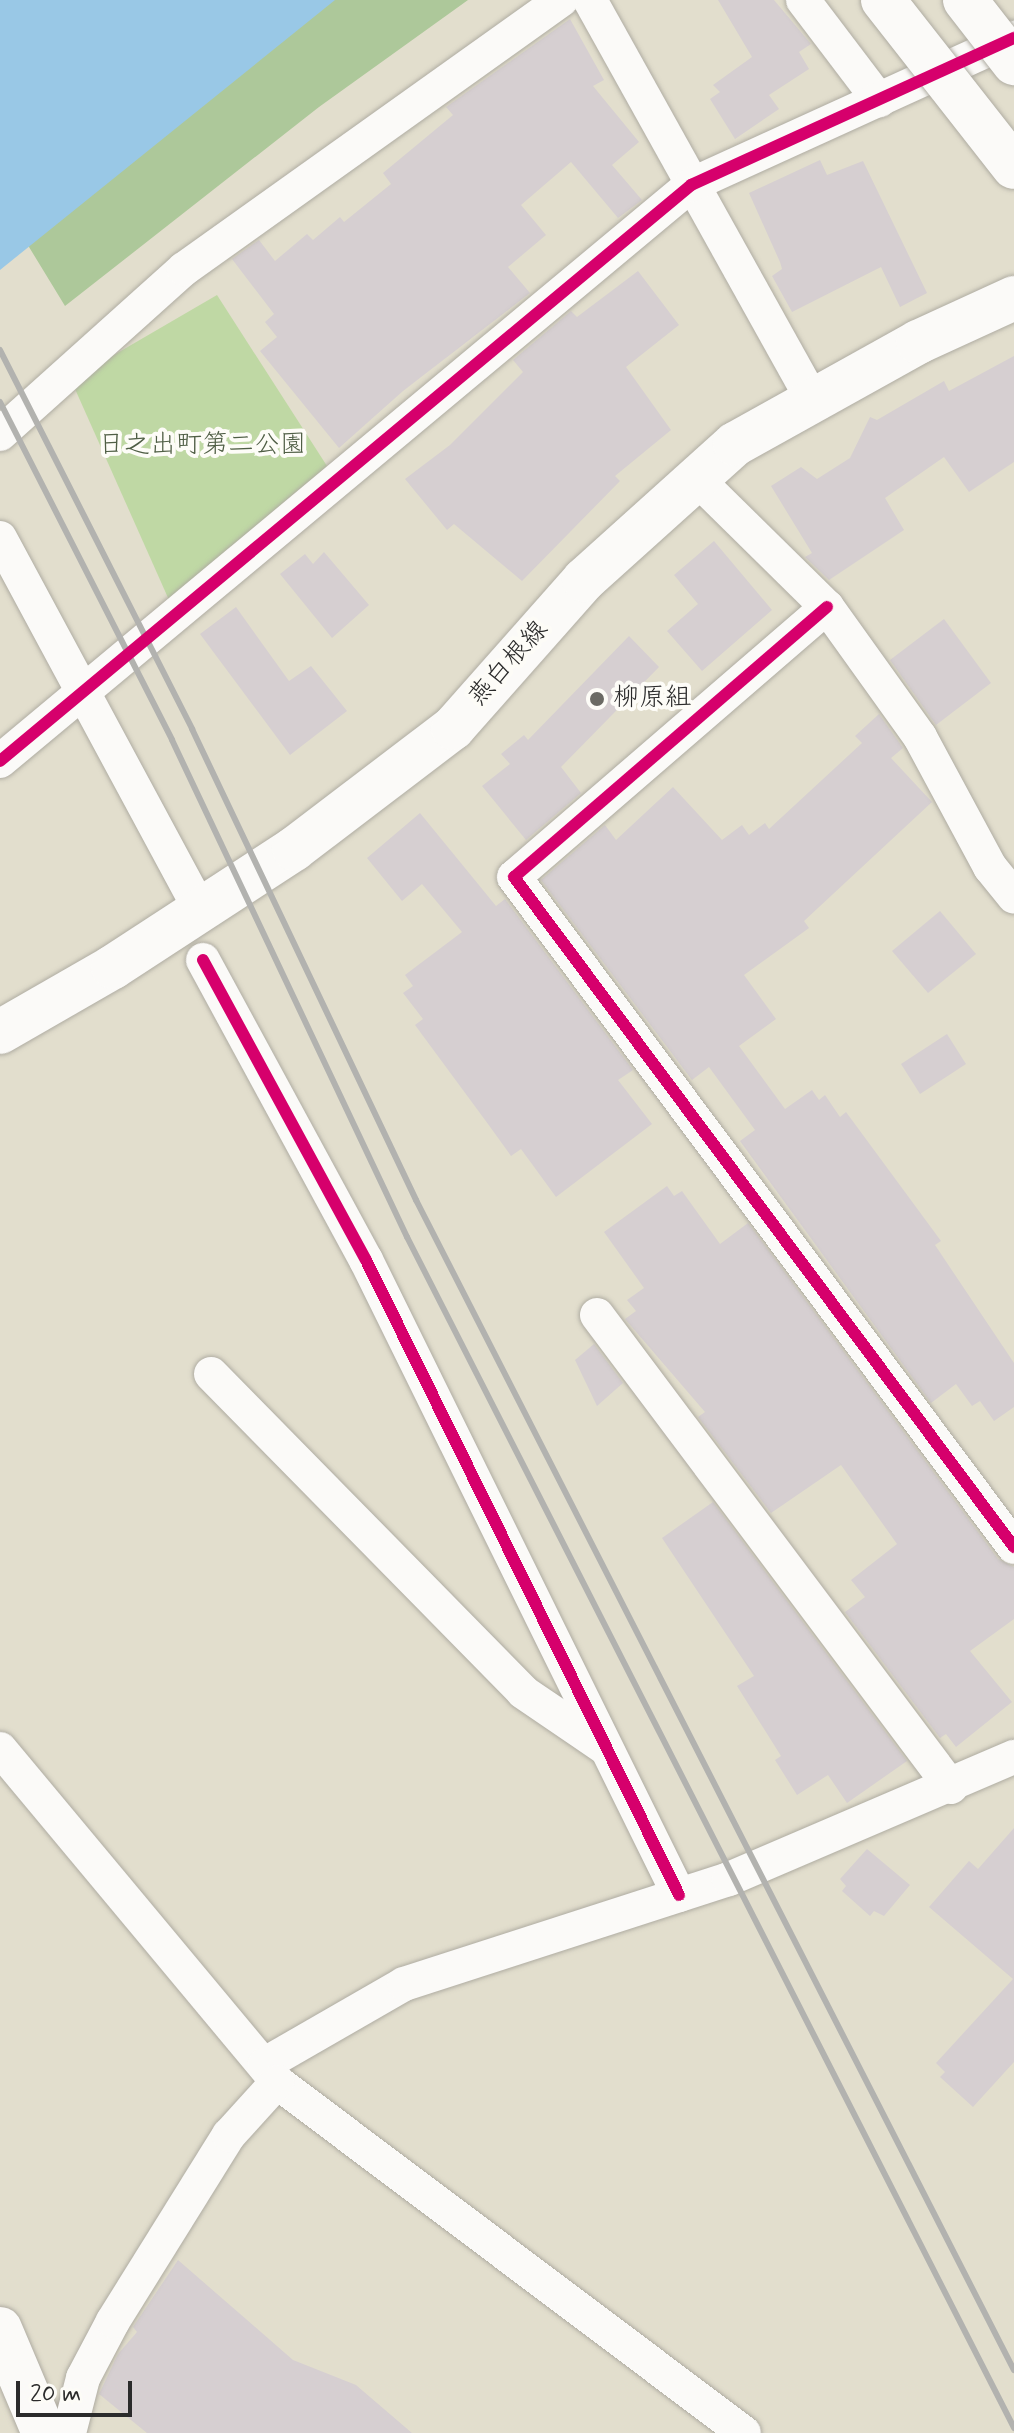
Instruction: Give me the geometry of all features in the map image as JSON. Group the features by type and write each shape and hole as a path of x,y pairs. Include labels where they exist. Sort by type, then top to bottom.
{"main road":[{"path":"883,0 1014,167"},
{"path":"965,0 1014,63"},
{"name":"燕白根線","path":"0,1032 294,849 453,728 584,580 735,444 918,342 1014,298"},
{"path":"0,2329 44,2433"}],"street":[{"path":"0,434 184,269 561,0"},
{"path":"590,0 813,400"},
{"path":"803,0 879,100"},
{"path":"0,761 691,185 1014,38"},
{"path":"697,479 827,607 920,737 990,867 1014,897"},
{"path":"0,538 200,910"},
{"path":"827,607 514,877 1014,1547"},
{"path":"203,960 366,1260 679,1895"},
{"path":"597,1315 951,1787"},
{"path":"211,1374 523,1692 608,1750"},
{"path":"0,1749 271,2073 744,2433"},
{"path":"69,2433 83,2378 113,2321 271,2073 404,1984 679,1895 951,1787 1014,1757"}],"green space":[{"path":"283,0 468,0 319,107 65,306 15,224"},
{"name":"日之出町第二公園","path":"217,295 327,466 169,600 71,380"}],"water":[{"path":"0,0 335,0 0,270"}],"building":[{"path":"718,0 774,0 811,44 799,52 809,69 769,95 779,109 735,139 710,99 720,92 713,85 752,57"},
{"path":"570,19 604,80 593,86 639,142 612,165 642,200 618,218 571,162 521,205 546,235 508,267 530,293 403,391 339,448 260,351 277,337 265,322 274,314 232,259 259,240 275,261 307,234 313,240 340,217 344,222 391,184 383,173 453,115 446,107"},
{"path":"820,160 827,175 863,161 927,293 900,307 881,267 792,312 772,276 782,269 749,193"},
{"path":"638,271 679,325 626,367 671,430 615,476 620,481 522,581 454,524 447,530 405,479 450,445 523,372 513,360 571,311 577,317"},
{"path":"1014,356 1014,462 969,492 944,457 885,498 904,530 829,580 805,557 812,553 771,486 801,467 817,479 850,458 870,417 877,420 944,381 949,391"},
{"path":"714,541 772,610 702,671 667,631 698,604 674,575"},
{"path":"324,552 369,605 332,638 280,574 305,554 313,564"},
{"path":"236,607 289,681 311,666 347,711 290,755 200,634"},
{"path":"944,619 991,683 936,725 890,660"},
{"path":"629,636 659,667 561,767 581,793 526,840 482,786 510,764 501,754 524,735 528,740"},
{"path":"879,714 903,748 891,758 932,802 804,921 809,928 744,975 776,1019 739,1046 785,1109 812,1090 819,1100 825,1095 840,1117 846,1112 941,1241 935,1245 1014,1363 1014,1407 994,1421 980,1401 972,1406 956,1384 931,1403 740,1141 755,1130 709,1067 692,1080 541,880 605,825 616,840 673,787 722,840 742,825 749,835 765,823 769,829 862,743 855,736"},
{"path":"420,813 496,906 505,899 633,1070 618,1080 652,1124 556,1197 521,1149 511,1156 415,1025 423,1019 403,993 413,986 405,975 462,932 422,884 402,901 367,858"},
{"path":"940,911 976,954 928,993 892,951"},
{"path":"947,1034 966,1064 920,1094 901,1064"},
{"path":"667,1186 674,1196 682,1191 720,1244 748,1223 998,1559 1014,1567 1014,1619 970,1651 1012,1702 956,1747 946,1734 940,1738 845,1612 865,1597 851,1580 897,1544 841,1465 771,1513 698,1417 705,1412 625,1319 636,1311 627,1300 644,1288 604,1232"},
{"path":"594,1344 623,1383 597,1406 575,1360"},
{"path":"713,1502 907,1761 847,1803 828,1775 797,1795 775,1760 781,1756 737,1686 754,1676 662,1538"},
{"path":"1014,1828 1014,2062 973,2107 940,2077 945,2072 936,2063 1013,1979 929,1907 969,1861 978,1869"},
{"path":"867,1849 910,1885 884,1916 874,1911 870,1916 842,1891 846,1886 840,1879"},
{"path":"178,2260 293,2360 356,2385 412,2433 147,2433 99,2394 118,2354 137,2332 133,2327"}],"railway":[{"path":"0,350 192,729 416,1200 1014,2370"},
{"path":"0,402 172,740 407,1237 1014,2428"}],"cycle path":[{"path":"0,761 691,185 1014,38"},
{"path":"827,607 514,877 1014,1547"},
{"path":"203,960 366,1260 679,1895"}],"place":[{"name":"柳原組","path":"597,699"}]}
